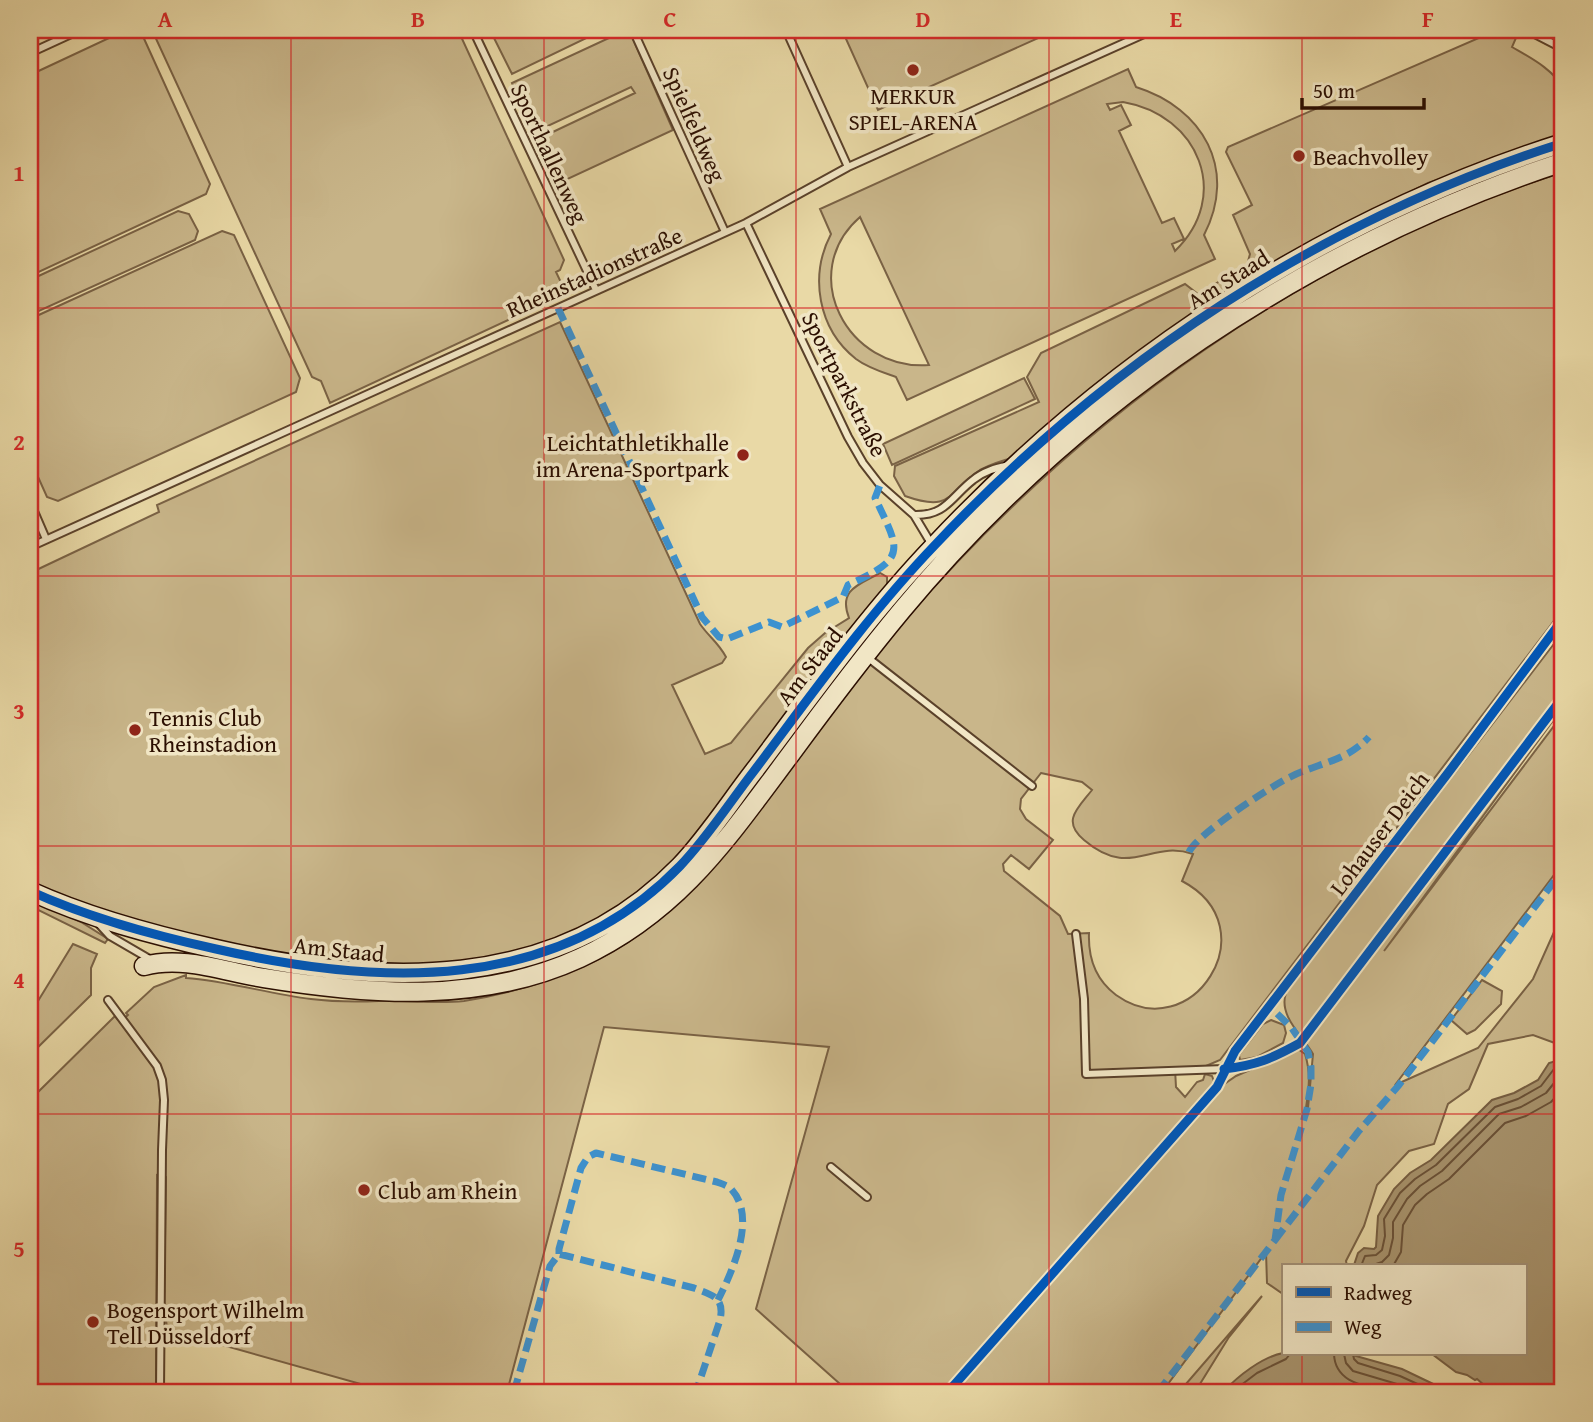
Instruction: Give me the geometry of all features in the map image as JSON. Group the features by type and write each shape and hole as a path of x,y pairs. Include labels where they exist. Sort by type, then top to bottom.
{"street":[{"name":"Am Staad","path":"30,891 90,915 184,942 290,964 387,974 422,974 500,965 544,952 599,927 652,891 681,865 822,679 892,593 933,546 1051,432 1194,321 1331,239 1428,193 1520,156 1563,143"},
{"name":"Am Staad","path":"149,964 181,962 306,985 420,992 491,986 548,970 579,958 628,932 651,916 700,872 866,655 934,573 1024,481 1105,411 1185,351 1276,292 1389,232 1486,189 1563,162"}],"lane":[{"path":"30,53 80,30"},
{"name":"Sporthallenweg","path":"473,30 596,290"},
{"name":"Spielfeldweg","path":"633,30 725,232"},
{"path":"786,30 848,167"},
{"name":"Rheinstadionstraße","path":"30,547 746,223 848,167 1153,30"},
{"path":"1527,30 1556,45 1563,53"},
{"name":"Sportparkstraße","path":"746,223 863,463 880,485 914,515 933,546"},
{"path":"914,515 929,516 941,510 984,472 1018,463"},
{"path":"30,502 47,539"},
{"name":"Lohauser Deich","path":"1076,934 1084,999 1086,1074 1224,1069 1563,619"},
{"path":"866,655 1032,786"},
{"path":"90,915 110,936 140,952 149,964"},
{"path":"181,962 184,942"},
{"path":"108,1000 158,1066 162,1080 164,1100 160,1392"},
{"path":"831,1167 867,1197"}],"shaded area":[{"path":"126,30 141,32 210,184 206,194 30,276 30,75"},
{"path":"152,30 458,30 564,260 560,270 556,272 566,293 330,403 321,381 312,377"},
{"path":"490,30 600,30 601,31 512,74"},
{"path":"605,30 629,30 673,130 559,183 538,139 635,93 631,87 535,132 512,83 609,38"},
{"name":"MERKUR SPIEL-ARENA","path":"842,30 1056,30 878,110"},
{"path":"1497,30 1519,31 1512,47 1541,65 1559,82 1565,99 1563,139 1428,183 1327,234 1016,457 980,470 941,501 921,501 905,496 894,476 895,466 1039,402 1027,377 1041,353 1185,284 1198,294 1247,265 1250,254 1233,215 1252,205 1226,152 1228,147"},
{"path":"1128,69 1136,87 1160,97 1180,110 1196,126 1208,144 1215,165 1217,187 1214,211 1204,235 1215,259 907,400 896,377 856,359 833,333 821,301 819,284 824,250 831,234 820,209","holes":["1123,102 1149,110 1171,123 1188,140 1199,161 1204,183 1202,206 1192,229 1175,251 1172,244 1184,239 1174,218 1162,223 1119,131 1131,125 1121,105 1110,110 1107,104","860,217 929,365 900,363 875,352 854,336 840,314 832,290 832,265 841,240"]},
{"path":"1563,172 1563,609 1220,1060 1206,1066 1175,1069 1176,1087 1185,1097 1197,1082 1203,1080 1205,1074 1212,1076 1215,1084 1208,1094 946,1392 849,1392 756,1309 829,1047 604,1027 507,1392 389,1392 201,1339 199,1343 180,1339 167,1328 164,1303 166,1177 157,1175 156,1392 30,1392 30,1100 115,1016 120,1022 154,987 186,975 186,978 320,1000 464,1001 501,994 562,975 597,960 628,942 657,922 707,873 754,818 855,682 905,620 973,546 1045,476 1122,411 1203,351 1288,296 1376,248 1468,206","holes":["1041,773 1082,782 1092,790 1074,815 1074,827 1084,840 1100,851 1115,857 1128,858 1164,851 1193,854 1182,881 1208,902 1220,926 1220,952 1210,976 1193,995 1170,1007 1144,1008 1116,995 1098,975 1090,951 1089,933 1068,934 1060,916 1004,871 1003,864 1011,855 1029,869 1053,840 1026,819 1020,809 1021,799"]},
{"path":"178,211 189,214 198,231 195,240 30,315 30,280"},
{"path":"222,231 234,235 300,378 296,392 58,501 47,497 30,459 30,319"},
{"path":"560,322 700,624 726,657 722,663 672,685 705,754 731,743 808,648 849,618 846,601 852,590 880,573 887,577 887,587 674,861 641,894 572,935 492,960 383,968 246,950 91,910 30,882 30,573 159,512 157,505"},
{"path":"1024,378 1035,399 892,465 883,444"},
{"path":"1563,632 1563,707 1384,951 1563,714 1563,863 1395,1085 1478,1048 1533,979 1563,912 1563,1046 1533,1035 1488,1044 1469,1089 1448,1104 1434,1144 1409,1151 1377,1185 1364,1226 1347,1264 1282,1264 1282,1293 1267,1283 1266,1252 1162,1392 952,1392 1223,1085 1236,1076 1298,1049 1305,1054 1308,1068 1308,1108 1313,1054 1288,1018 1284,1001 1286,993"},
{"path":"30,898 81,922 108,939 105,943 30,906"},
{"path":"73,944 97,954 91,968 91,995 30,1055 30,1014"},
{"path":"1482,980 1502,991 1501,1004 1475,1030 1467,1034 1451,1020"},
{"path":"1271,1020 1284,1025 1286,1033 1283,1043 1257,1057 1240,1060 1239,1055 1263,1024"},
{"path":"1262,1296 1229,1337 1195,1392 1179,1392"}],"water":[{"path":"1559,1060 1563,1062 1563,1392 1492,1392 1477,1379 1456,1372 1435,1356 1526,1356 1526,1264 1354,1264 1358,1253 1364,1248 1376,1247 1378,1216 1394,1189 1410,1173 1431,1160 1492,1100 1514,1093 1538,1080 1549,1063"},
{"path":"1275,1355 1356,1356 1402,1369 1450,1392 1223,1392 1251,1368"}],"marked path":[{"path":"558,308 702,617 719,637 727,639 769,622 782,627 843,597 848,585 881,568 893,552 893,542 875,498 880,485"},
{"path":"1189,852 1194,844 1218,824 1266,791 1288,778 1351,752 1369,737"},
{"path":"1275,1240 1358,1132 1399,1085 1563,870"},
{"path":"1158,1392 1275,1240 1281,1195 1307,1109 1311,1067 1308,1052 1291,1027 1270,1007"},
{"path":"559,1254 581,1168 588,1157 596,1153 717,1182 732,1190 742,1215 740,1245 718,1300"},
{"path":"514,1392 550,1266 559,1254 694,1288 716,1298 721,1306 720,1320 696,1392"}],"cycle path":[{"path":"30,891 98,918 169,938 277,961 339,970 401,973 462,970 521,959 577,939 631,908 680,866 709,832 841,655 910,572 1002,478 1072,415 1146,357 1223,304 1304,256 1387,212 1474,175 1563,143"},
{"path":"948,1392 1217,1087 1235,1051 1563,619"},
{"path":"1224,1069 1264,1060 1300,1043 1563,697"}],"place":[{"name":"MERKUR SPIEL-ARENA","path":"913,70"},
{"name":"Beachvolley","path":"1299,156"},
{"name":"Leichtathletikhalle im Arena-Sportpark","path":"743,455"},
{"name":"Tennis Club Rheinstadion","path":"135,730"},
{"name":"Club am Rhein","path":"364,1190"},
{"name":"Bogensport Wilhelm Tell Düsseldorf","path":"93,1322"}]}
